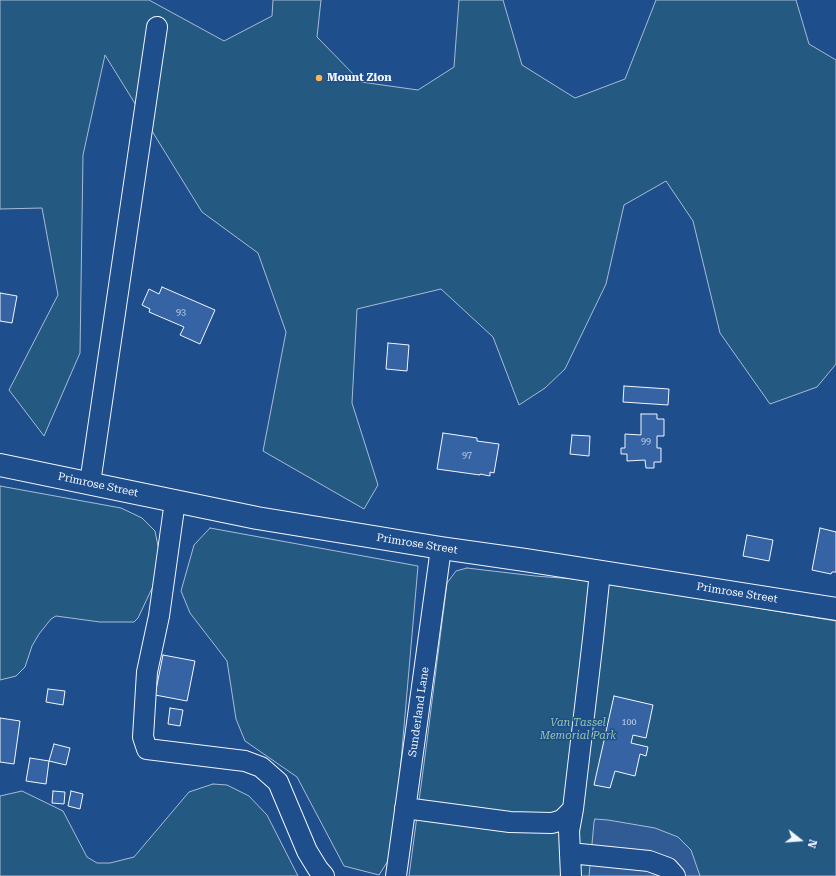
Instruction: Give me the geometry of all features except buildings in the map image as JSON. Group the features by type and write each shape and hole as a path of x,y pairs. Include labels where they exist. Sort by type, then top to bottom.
{"main road":[{"name":"Primrose Street","path":"0,465 257,518 836,609"}],"street":[{"path":"90,483 157,27"},
{"path":"176,501 159,616 147,672 143,737 147,749 245,760 261,767 278,782 307,851 324,876"},
{"name":"Sunderland Lane","path":"396,876 441,548"},
{"path":"571,876 567,815 593,639 600,572"},
{"path":"405,808 510,822 552,823 567,815"},
{"path":"570,853 649,861 668,868 675,876"}],"green space":[{"path":"0,0 149,0 224,41 272,16 273,0 321,0 317,37 361,82 418,90 454,67 459,0 503,0 522,65 575,98 625,79 656,0 796,0 809,44 836,60 836,364 817,387 770,404 720,333 693,221 666,181 624,205 606,284 565,369 545,388 519,405 493,337 441,289 357,309 352,403 378,485 364,509 263,451 286,332 258,253 202,212 105,55 83,155 80,353 44,436 9,390 58,295 42,208 0,209"},
{"path":"0,486 121,508 142,518 155,531 160,556 155,582 138,618 134,622 100,622 56,616 51,619 39,634 32,646 25,667 16,676 0,680"},
{"path":"210,528 418,566 393,853 379,875 344,866 297,777 245,741 236,719 227,661 190,613 181,591 194,545"},
{"name":"Van Tassel Memorial Park","path":"467,568 574,579 836,621 836,876 409,876 447,583 456,571"},
{"path":"213,784 227,785 249,796 267,815 298,876 0,876 0,796 22,791 63,811 87,857 97,863 110,863 134,857 189,792"}],"shaded area":[{"path":"595,819 655,828 678,837 691,850 700,876 589,876"}],"place":[{"name":"Mount Zion","path":"319,78"}]}
